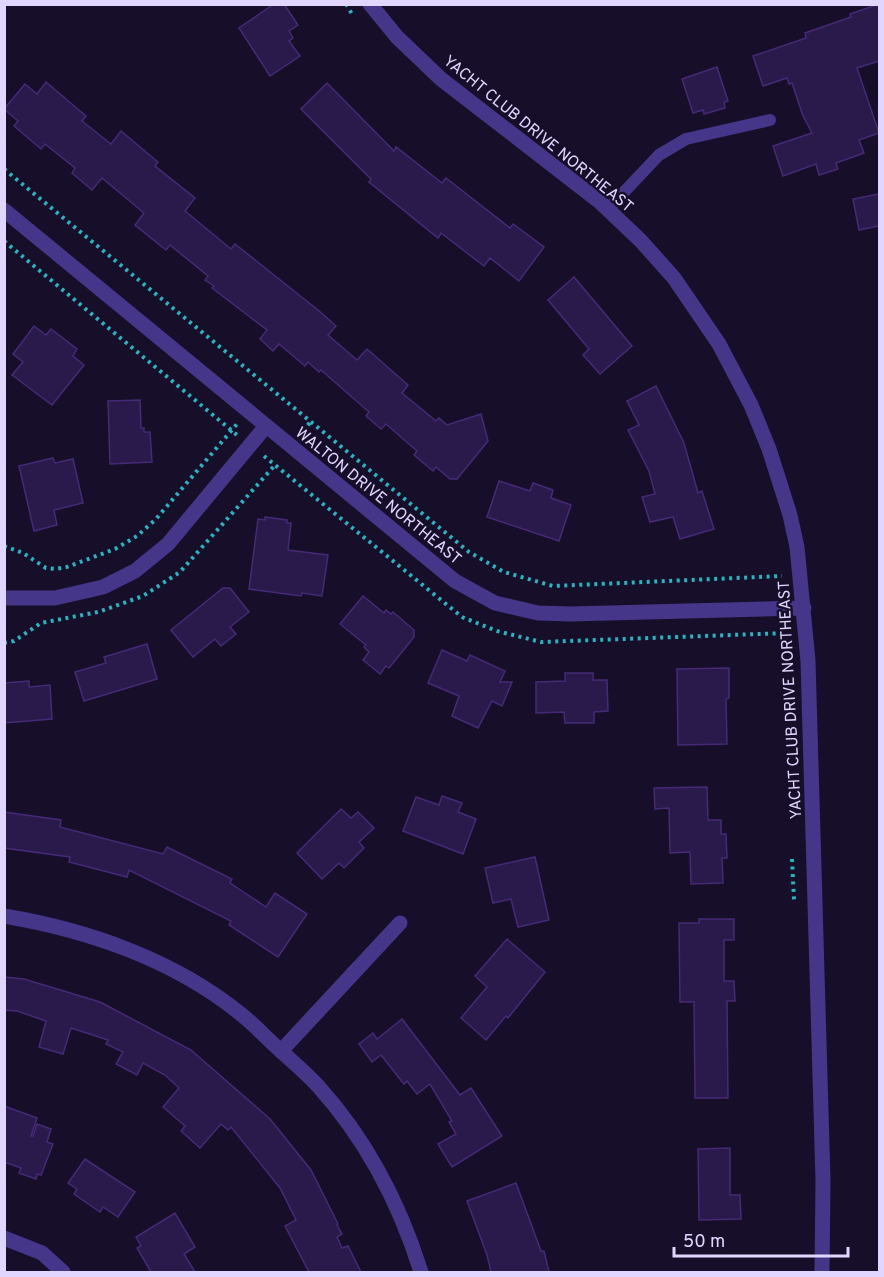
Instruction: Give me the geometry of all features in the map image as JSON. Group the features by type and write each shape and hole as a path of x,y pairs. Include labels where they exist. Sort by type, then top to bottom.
{"street":[{"name":"YACHT CLUB DRIVE NORTHEAST","path":"370,4 397,38 441,79 608,209 641,241 681,288 719,344 752,405 769,449 790,515 797,547 804,608 812,779 823,1180 822,1272"},
{"name":"WALTON DRIVE NORTHEAST","path":"4,210 455,581 495,603 538,613 570,614 804,608"},
{"path":"4,598 55,598 103,587 135,571 168,544 266,426"},
{"path":"4,916 46,923 87,934 147,957 189,980 242,1015 318,1086 358,1138 390,1194 421,1272"},
{"path":"281,1051 400,923"},
{"path":"4,1238 42,1253 63,1272"}],"lane":[{"path":"608,209 659,155 686,139 770,120"}],"path":[{"path":"346,4 353,15"},
{"path":"4,169 469,552 504,572 554,586 782,576"},
{"path":"4,546 23,553 46,568 55,569 67,567 114,549 136,536 156,519 248,411"},
{"path":"780,566 788,633"},
{"path":"792,856 794,902"}],"building":[{"path":"274,4 284,4 298,25 289,31 293,38 289,41 300,56 270,76 239,28"},
{"path":"879,4 879,61 857,68 879,133 859,140 864,153 836,163 838,169 819,175 816,164 783,176 773,146 812,133 803,116 792,83 789,84 787,78 763,86 753,56 806,38 805,33 851,17 850,14"},
{"path":"717,67 728,101 724,102 725,108 704,114 703,110 693,113 682,79"},
{"path":"46,82 86,116 82,121 111,144 121,131 158,162 155,166 195,198 185,211 231,249 235,244 318,310 336,326 328,335 357,360 367,349 408,385 402,393 436,421 439,418 447,425 481,414 488,441 457,479 450,479 436,467 433,471 414,455 417,451 386,424 381,429 366,416 369,412 321,370 319,372 308,362 305,366 279,344 273,351 260,339 267,330 212,288 214,286 205,280 208,276 170,245 166,250 135,225 144,213 102,178 92,190 72,173 75,168 45,144 41,149 14,126 18,121 4,109 25,84 37,94"},
{"path":"327,83 394,151 396,147 442,183 446,178 510,228 513,224 544,247 519,281 490,258 484,266 441,233 438,238 369,182 371,179 301,109"},
{"path":"879,194 879,226 859,230 853,199"},
{"path":"574,277 632,346 600,374 583,355 589,349 548,300"},
{"path":"34,326 46,335 51,329 77,349 73,356 84,365 52,405 12,375 23,362 13,354"},
{"path":"656,386 684,443 698,493 702,491 714,529 680,539 673,517 650,522 642,497 655,494 649,471 628,430 639,425 627,401"},
{"path":"140,400 141,428 144,428 144,432 150,432 152,462 110,464 108,401"},
{"path":"53,458 55,463 73,459 83,503 54,510 57,525 34,531 19,466"},
{"path":"499,481 530,491 533,483 553,490 551,498 571,505 559,541 487,517"},
{"path":"265,517 287,520 287,523 291,523 288,550 328,555 322,596 302,593 301,596 249,589 258,519 265,520"},
{"path":"223,588 230,588 249,612 230,627 236,634 221,646 215,639 193,657 171,630"},
{"path":"363,596 384,613 386,610 391,614 393,612 414,630 414,637 389,668 386,666 380,674 363,660 369,652 364,647 366,645 340,624"},
{"path":"147,644 157,679 84,701 75,672 106,663 104,657"},
{"path":"442,650 467,661 470,655 505,671 500,682 512,682 502,706 492,701 478,728 452,716 459,696 428,683"},
{"path":"729,668 729,698 726,699 727,744 678,745 677,669"},
{"path":"565,673 593,673 593,680 607,680 608,711 594,712 594,723 565,723 564,712 536,713 536,682 565,681"},
{"path":"29,681 29,687 50,685 52,719 4,723 4,683"},
{"path":"707,787 708,820 721,820 721,834 726,834 727,858 722,858 723,883 691,884 690,852 670,853 669,808 655,809 654,788"},
{"path":"442,796 462,803 458,812 476,819 463,854 403,831 416,797 439,805"},
{"path":"341,809 351,818 358,812 374,828 359,842 364,848 344,868 339,863 322,879 297,853"},
{"path":"4,812 61,820 60,827 163,854 167,847 232,879 230,883 266,907 275,893 307,914 278,957 229,925 231,921 129,870 127,877 69,862 70,857 4,848"},
{"path":"535,857 549,920 518,927 511,899 493,903 485,868"},
{"path":"699,919 734,919 734,940 724,940 724,981 734,981 735,1001 727,1001 728,1098 695,1098 694,1002 680,1002 679,923 699,923"},
{"path":"507,939 545,972 508,1018 506,1016 486,1040 461,1018 487,987 475,976"},
{"path":"4,977 24,979 100,1002 191,1050 270,1119 311,1170 342,1234 337,1237 342,1248 348,1246 361,1272 309,1272 285,1226 296,1220 280,1188 231,1127 228,1130 221,1124 200,1148 181,1131 185,1126 163,1107 179,1088 165,1075 143,1063 137,1075 116,1064 123,1052 106,1044 108,1040 71,1028 63,1054 39,1047 46,1021 17,1011 4,1010"},
{"path":"402,1019 460,1095 471,1088 502,1136 452,1167 438,1144 456,1134 449,1122 452,1121 430,1084 417,1094 407,1081 404,1084 381,1055 372,1062 359,1044 373,1033 377,1039"},
{"path":"4,1106 37,1118 31,1136 37,1124 51,1129 47,1142 53,1144 41,1175 37,1174 36,1179 19,1173 21,1168 4,1162"},
{"path":"730,1148 730,1195 740,1195 741,1219 699,1220 698,1149"},
{"path":"85,1159 135,1192 118,1217 103,1207 100,1212 74,1194 77,1189 68,1183"},
{"path":"516,1183 541,1251 544,1251 549,1272 491,1272 467,1201"},
{"path":"175,1213 195,1247 184,1254 195,1272 151,1272 137,1248 141,1246 136,1237"}]}
